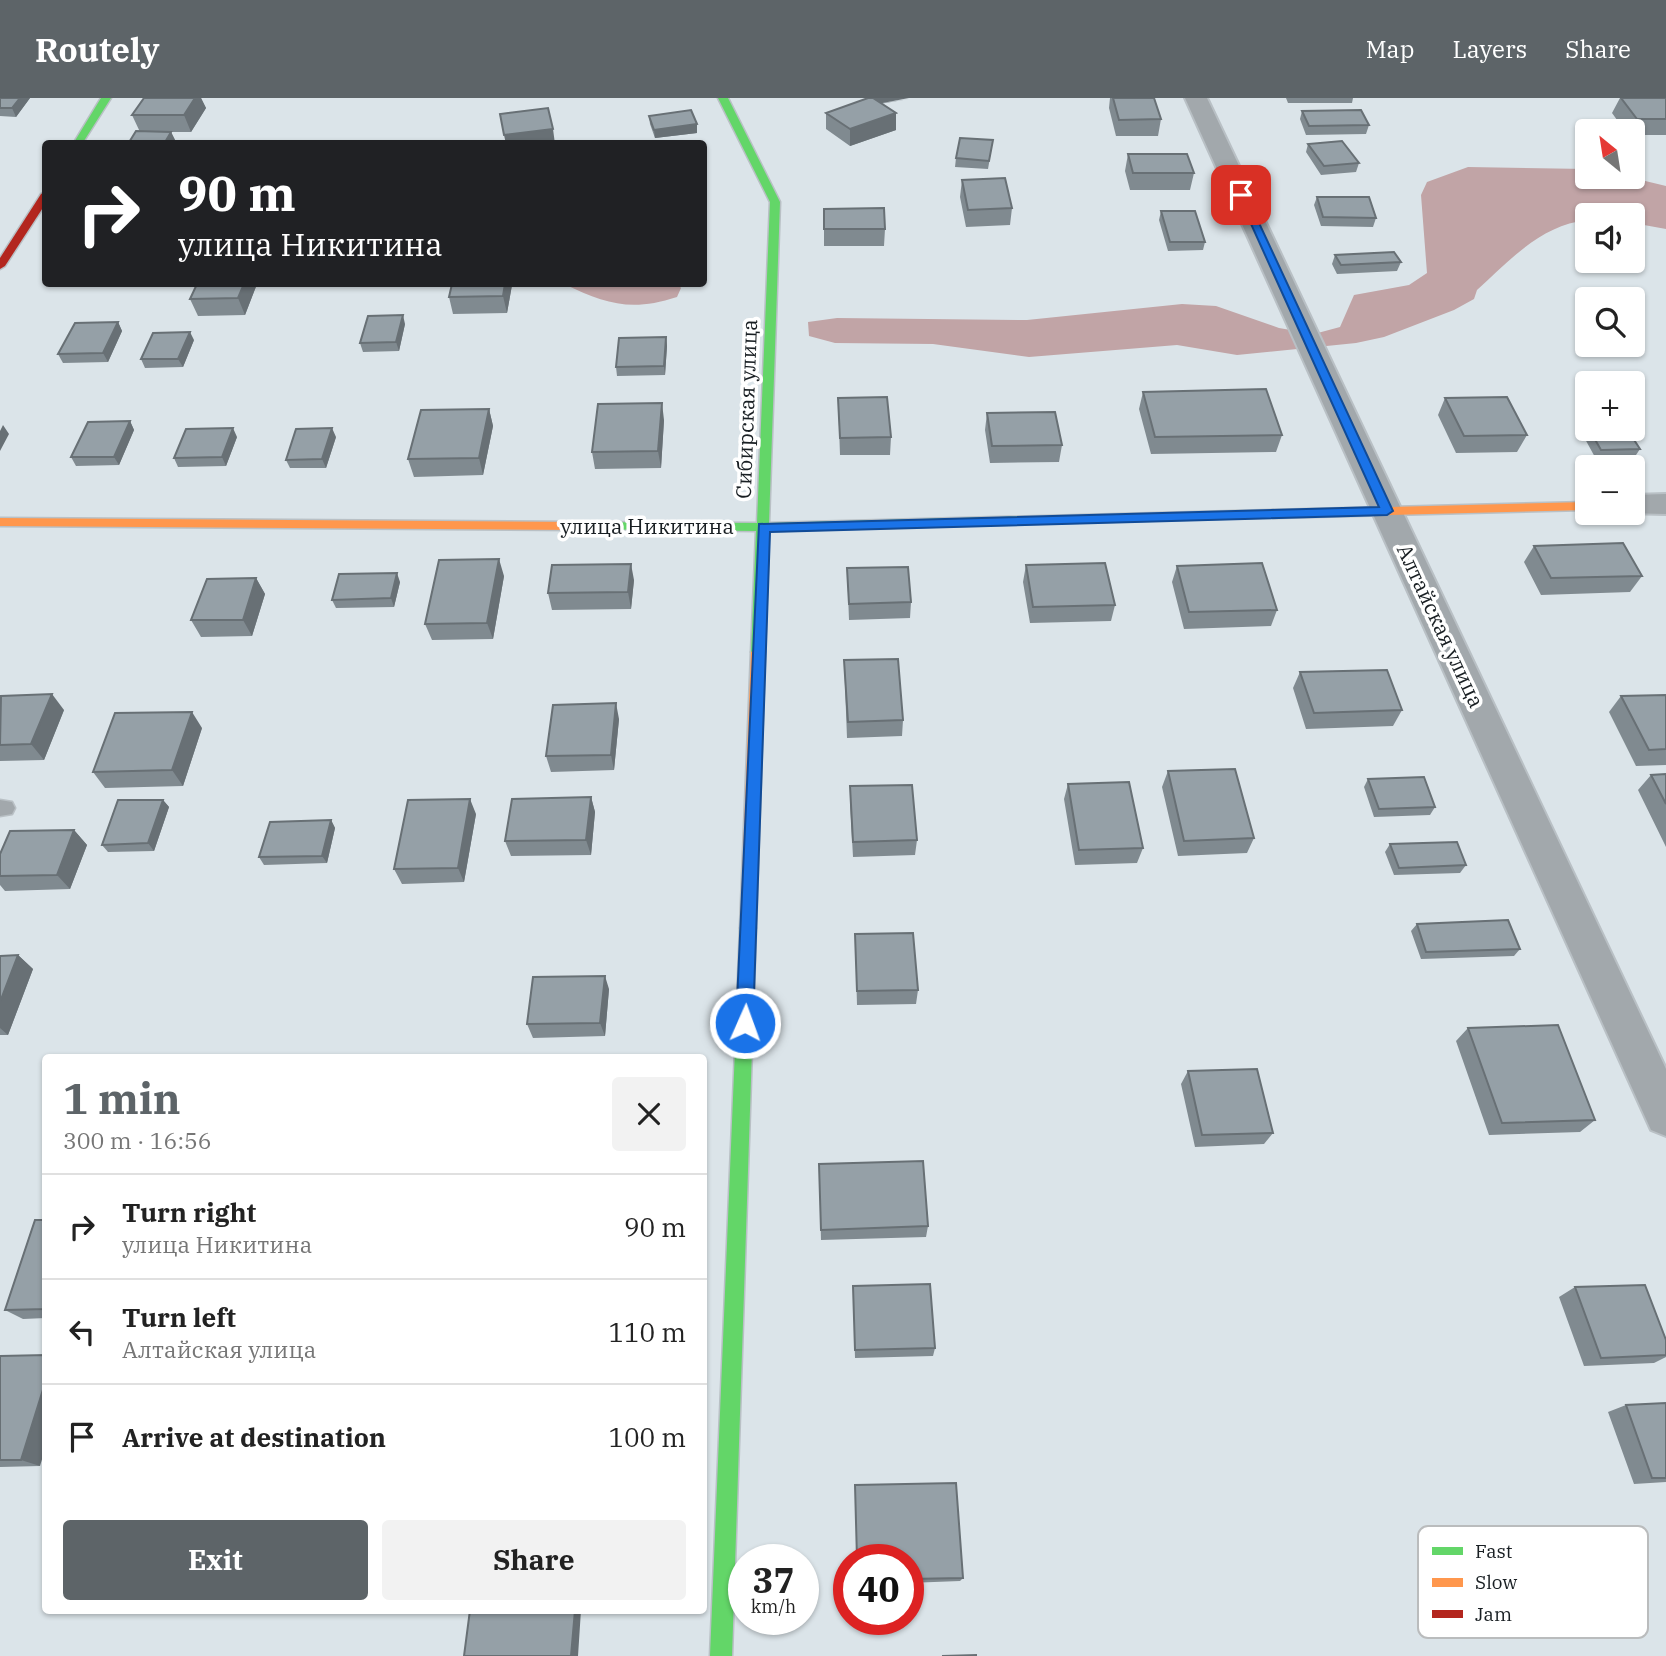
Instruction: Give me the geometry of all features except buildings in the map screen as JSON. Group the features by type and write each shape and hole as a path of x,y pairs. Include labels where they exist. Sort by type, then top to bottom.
{"street":[{"path":"80,140 106,98"},
{"name":"Сибирская улица","path":"721,1656 775,202 723,98"},
{"name":"Алтайская улица","path":"1196,98 1666,1116"},
{"path":"0,266 42,200"},
{"path":"1645,505 1666,504"},
{"name":"улица Никитина","path":"0,522 763,527 1575,506"}],"shaded area":[{"path":"1468,167 1575,169 1575,189 1645,189 1645,181 1666,186 1666,229 1645,225 1645,203 1575,203 1575,222 1555,229 1527,246 1477,290 1474,299 1454,310 1384,337 1356,343 1237,355 1177,345 1029,357 933,344 835,343 809,336 808,322 837,318 1027,320 1182,304 1216,306 1279,328 1314,334 1340,327 1354,295 1409,285 1427,273 1421,195 1427,182"},
{"path":"571,287 681,288 677,297 646,304 619,304"}],"traffic: fast":[{"path":"80,140 106,98"},
{"path":"723,98 775,202 758,652"},
{"path":"576,526 763,527 1273,514"},
{"path":"721,1656 748,928"}],"traffic: slow":[{"path":"1273,514 1575,506"},
{"path":"0,522 576,526"},
{"path":"748,928 758,652"}],"traffic: jam":[{"path":"0,266 42,200"}],"route":[{"path":"745,1023 763,527 1387,511 1241,195"}]}
